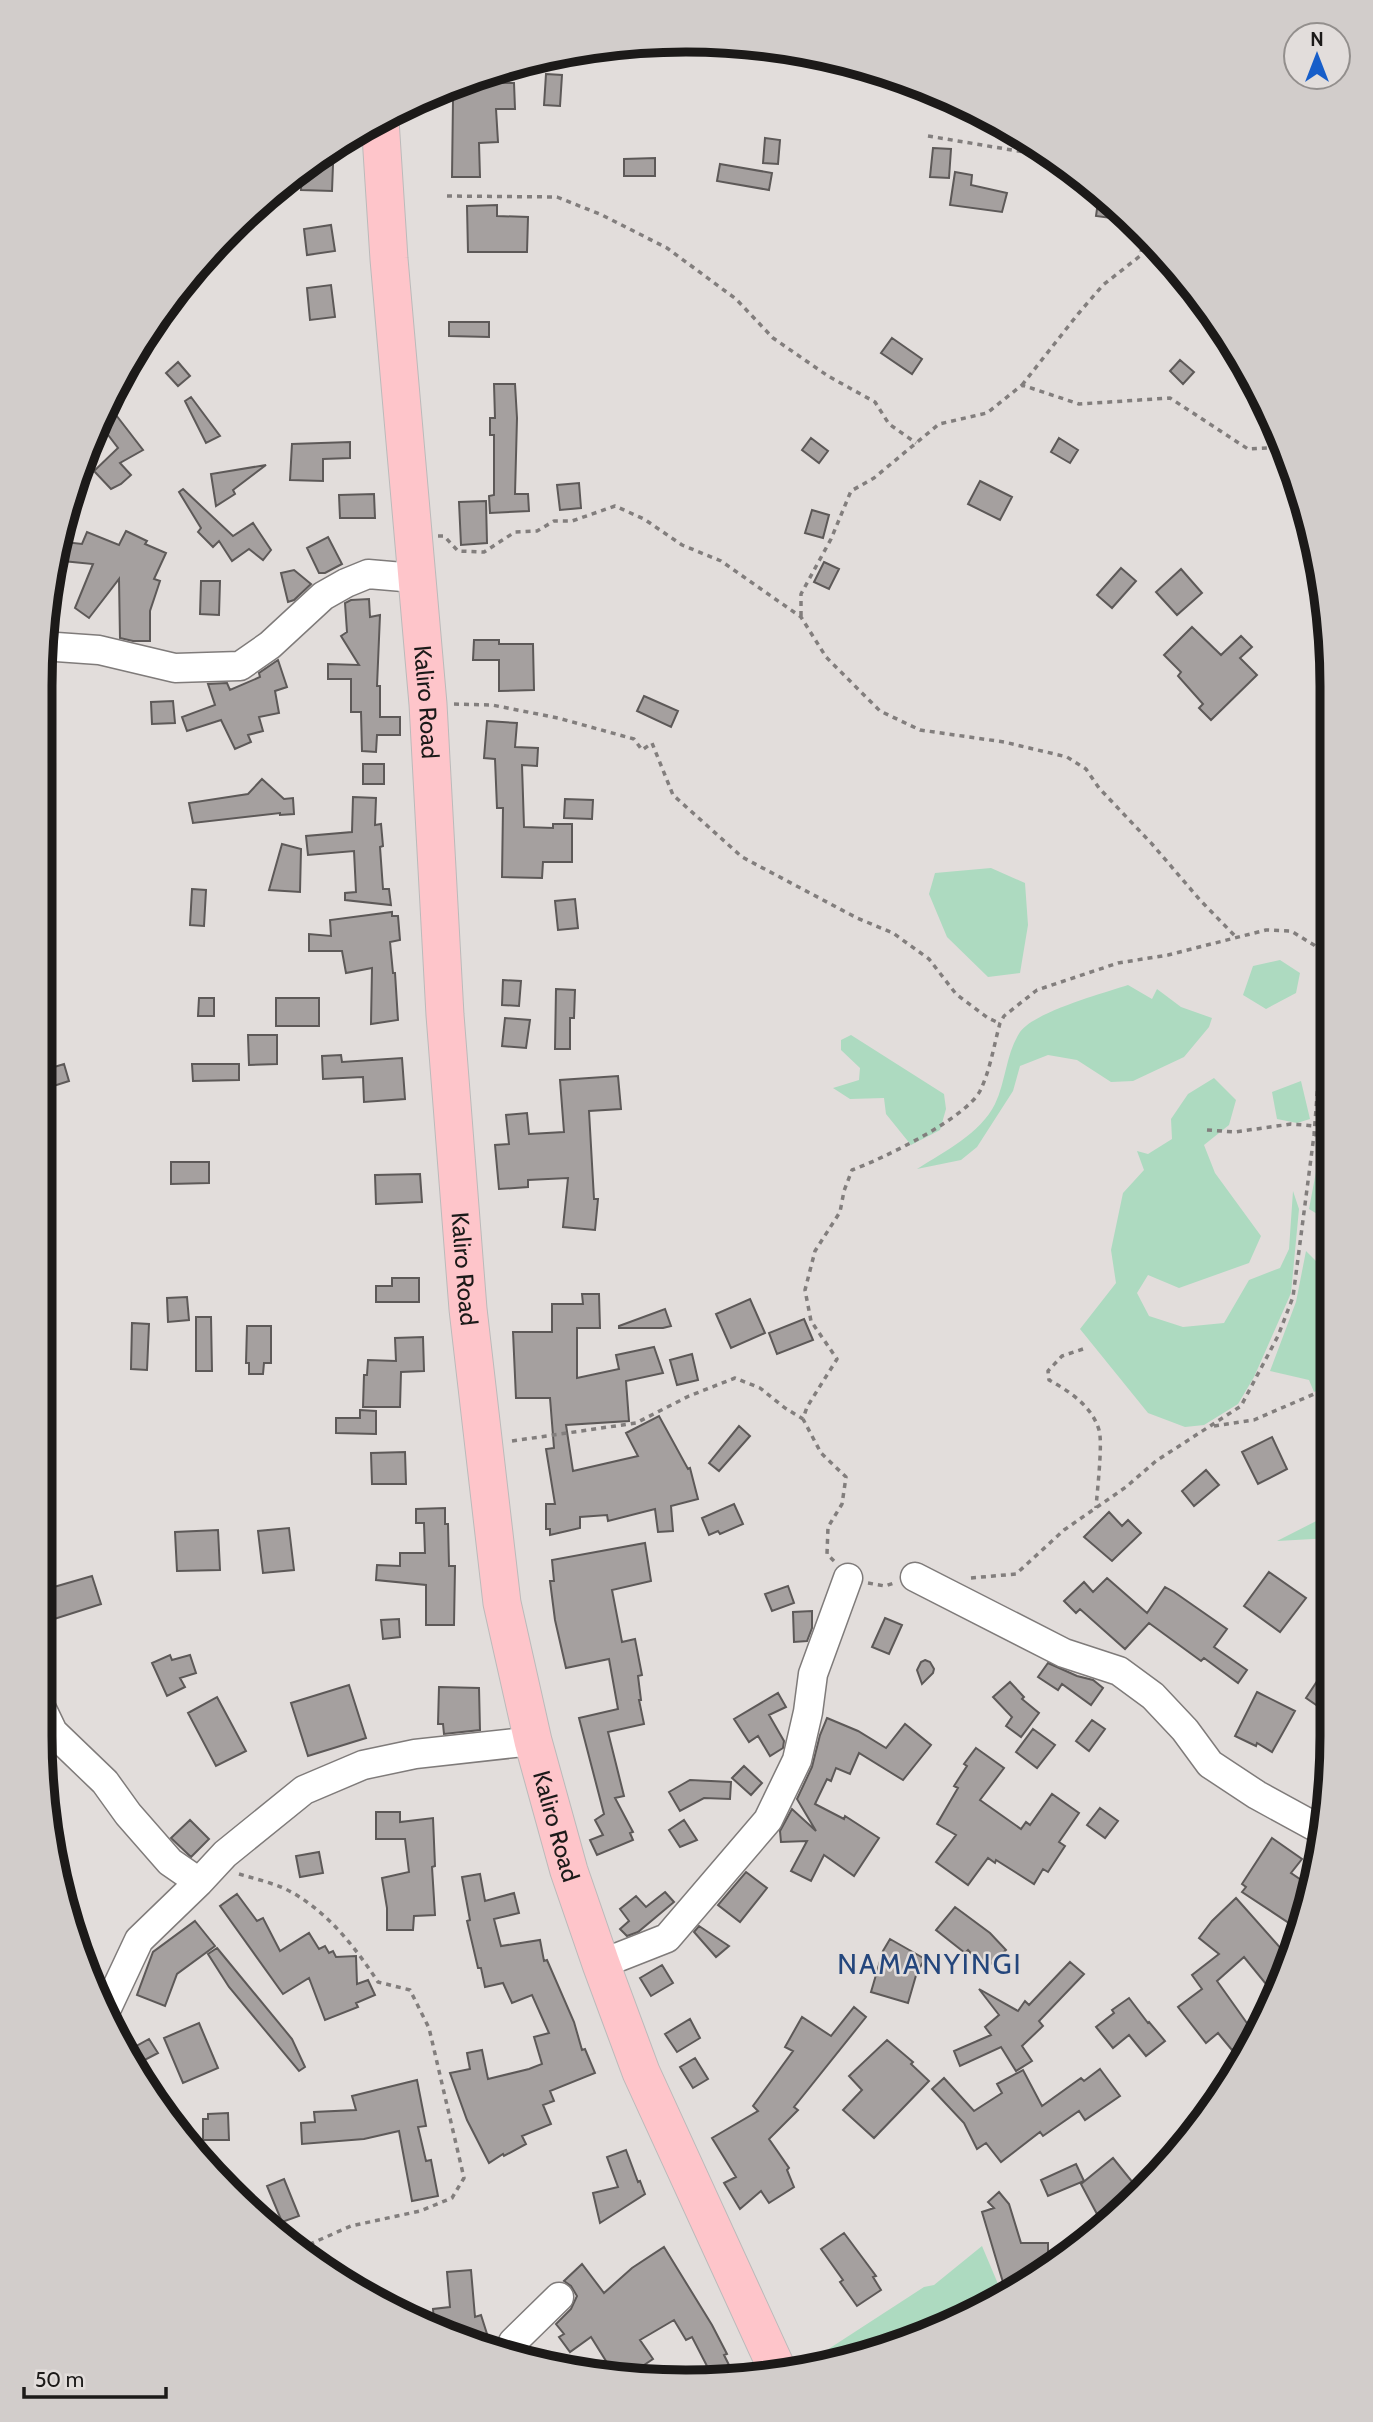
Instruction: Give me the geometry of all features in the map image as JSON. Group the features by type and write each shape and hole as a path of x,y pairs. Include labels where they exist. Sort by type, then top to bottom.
{"main road":[{"name":"Kaliro Road","path":"381,131 415,579 428,704 445,1015 468,1308 502,1603 533,1741 569,1871 601,1964 641,2072 774,2363"}],"street":[{"path":"54,647 99,650 175,668 240,666 271,645 323,596 346,583 368,574 415,579"},
{"path":"915,1577 1064,1653 1119,1671 1153,1696 1185,1730 1210,1764 1257,1795 1314,1826"},
{"path":"601,1964 667,1938 768,1820 797,1760 813,1675 848,1578"},
{"path":"52,1730 105,1782 128,1814 170,1862 207,1874"},
{"path":"111,2000 139,1940 225,1854 304,1790 363,1765 415,1754 533,1741"},
{"path":"513,2345 513,2342 559,2297"}],"path":[{"path":"928,136 1029,153"},
{"path":"447,196 557,197 602,215 667,248 736,299 773,338 828,376 875,402 889,424 916,443"},
{"path":"802,617 801,594 831,539 851,491 874,478 939,424 987,413 1023,385 1077,314 1103,285 1140,256 1142,246"},
{"path":"1023,385 1079,404 1170,398 1248,449 1273,448"},
{"path":"412,536 444,536 458,551 484,552 515,532 537,531 554,521 572,521 615,506 644,519 682,545 721,561 802,617 826,657 880,711 920,730 1003,742 1067,757 1086,769 1099,788 1152,844 1200,901 1236,937"},
{"path":"428,704 492,705 558,718 634,739 642,750 652,743 673,795 742,857 857,918 893,933 929,959 956,994 988,1018 1000,1023"},
{"path":"803,1419 807,1406 838,1359 811,1321 805,1290 815,1251 840,1212 852,1170 885,1157 954,1117 979,1093 1004,1016 1037,990 1118,963 1266,930 1291,931 1320,951"},
{"path":"969,1578 1016,1574 1064,1530 1126,1487 1156,1461 1241,1406 1278,1336 1293,1297 1314,1135 1320,1064"},
{"path":"1208,1130 1235,1132 1291,1124 1315,1126"},
{"path":"1314,1135 1320,1133"},
{"path":"1083,1349 1062,1356 1048,1371 1049,1380 1086,1406 1100,1430 1096,1508"},
{"path":"485,1445 636,1423 689,1396 735,1378 760,1388 803,1419 821,1453 846,1477 842,1504 828,1527 827,1554 848,1578 885,1586 915,1577"},
{"path":"1210,1427 1254,1420 1320,1391"},
{"path":"207,1874 282,1888 320,1912 365,1961 378,1982 410,1990 429,2028 464,2178 452,2199 420,2211 351,2226 309,2244"}],"green space":[{"path":"991,868 1025,883 1028,925 1020,973 988,977 947,937 929,894 935,873"},
{"path":"1280,960 1300,973 1296,993 1266,1009 1243,995 1253,966"},
{"path":"1128,985 1152,999 1157,989 1181,1007 1212,1018 1209,1027 1184,1057 1133,1081 1111,1082 1077,1060 1048,1055 1020,1066 1013,1091 977,1147 961,1160 917,1169 961,1141 988,1115 999,1095 1015,1040 1028,1025 1054,1010"},
{"path":"851,1035 944,1094 946,1109 940,1130 911,1145 886,1114 884,1098 850,1099 833,1088 859,1080 860,1068 841,1050 841,1040"},
{"path":"1214,1078 1236,1100 1229,1125 1204,1145 1215,1173 1261,1236 1249,1263 1179,1288 1148,1275 1137,1293 1149,1316 1183,1327 1224,1323 1249,1280 1280,1268 1289,1249 1293,1191 1299,1209 1291,1293 1254,1377 1238,1404 1204,1425 1185,1427 1148,1413 1080,1329 1116,1283 1111,1250 1123,1193 1144,1170 1137,1151 1148,1154 1172,1139 1171,1119 1188,1094"},
{"path":"1301,1081 1310,1119 1297,1123 1277,1119 1272,1092"},
{"path":"1320,1151 1320,1216 1309,1209"},
{"path":"1306,1251 1317,1262 1320,1261 1320,1389 1314,1392 1309,1380 1270,1371 1296,1302"},
{"path":"1320,1519 1320,1539 1277,1541"},
{"path":"982,2246 999,2287 967,2304 890,2336 819,2355 924,2287 934,2285"}],"building":[{"path":"546,74 562,75 560,106 544,105"},
{"path":"493,83 514,83 515,109 496,109 498,142 479,143 480,177 452,177 453,100 450,100"},
{"path":"765,138 780,140 778,164 763,163"},
{"path":"933,148 951,149 949,178 930,177"},
{"path":"655,158 655,176 624,176 624,159"},
{"path":"720,164 772,173 769,190 717,181"},
{"path":"326,165 333,165 332,191 301,190 301,184"},
{"path":"955,172 972,175 971,185 1007,193 1002,212 950,205"},
{"path":"1098,204 1114,218 1096,216"},
{"path":"497,205 497,216 528,217 527,252 468,252 467,206"},
{"path":"331,225 335,251 307,255 304,229"},
{"path":"331,285 335,317 310,320 307,288"},
{"path":"449,322 489,322 489,337 449,336"},
{"path":"892,338 922,359 912,374 881,353"},
{"path":"1180,360 1194,372 1183,384 1170,371"},
{"path":"178,362 190,376 178,386 166,373"},
{"path":"494,384 515,384 515,494 528,494 529,511 490,513 489,496 494,495 494,435 490,435 490,418 495,418"},
{"path":"191,397 220,436 206,443 185,401"},
{"path":"116,415 143,450 120,463 131,475 111,489 94,471 118,448 106,432"},
{"path":"811,438 828,451 819,463 802,450"},
{"path":"1059,438 1078,450 1070,463 1051,452"},
{"path":"350,442 350,458 323,459 323,481 290,480 292,444"},
{"path":"266,465 233,490 235,494 216,506 211,474"},
{"path":"980,481 1012,497 1000,520 968,504"},
{"path":"579,483 581,508 560,510 557,485"},
{"path":"183,489 233,536 253,523 271,550 263,560 249,549 232,561 219,541 213,547 198,532 201,528 179,492"},
{"path":"374,494 375,518 340,518 339,495"},
{"path":"486,501 487,543 461,545 459,502"},
{"path":"812,510 829,515 823,538 805,533"},
{"path":"126,531 147,541 145,544 166,553 154,579 160,581 150,611 150,641 120,638 119,579 89,618 75,608 93,564 65,561 69,543 82,544 87,532 119,545"},
{"path":"328,537 342,564 325,573 319,573 307,548"},
{"path":"824,562 839,569 829,589 814,582"},
{"path":"1121,568 1136,581 1112,608 1097,595"},
{"path":"1181,569 1202,593 1177,615 1156,592"},
{"path":"294,570 311,584 294,600 288,602 281,573"},
{"path":"201,581 220,581 219,615 200,614"},
{"path":"369,599 370,617 380,615 377,686 380,686 380,717 400,717 400,735 377,735 376,752 362,751 361,712 351,712 351,679 328,679 328,664 359,665 341,636 347,632 345,603"},
{"path":"1192,627 1221,655 1241,636 1252,647 1240,658 1257,675 1211,720 1199,708 1203,704 1178,676 1181,672 1164,655"},
{"path":"474,640 499,640 499,644 533,644 534,690 499,691 499,660 473,660"},
{"path":"278,660 287,687 275,691 279,713 259,717 263,731 248,735 251,742 235,749 221,720 187,731 182,717 215,705 208,684 227,683 230,690 260,677 259,673"},
{"path":"644,696 678,711 671,727 637,711"},
{"path":"173,701 175,723 152,724 151,702"},
{"path":"487,721 517,723 515,747 538,748 537,766 522,765 524,827 553,828 553,824 572,824 572,862 543,862 542,878 502,877 503,808 497,808 495,759 484,758"},
{"path":"363,764 384,764 384,784 363,784"},
{"path":"262,779 284,799 293,798 294,814 280,813 193,823 189,803 248,794"},
{"path":"353,797 376,798 375,825 381,824 383,846 380,847 383,889 389,889 391,905 345,900 345,893 356,892 354,851 308,855 306,836 352,832"},
{"path":"565,799 593,800 592,819 564,818"},
{"path":"282,844 301,849 300,892 269,890"},
{"path":"192,889 206,890 204,926 190,925"},
{"path":"575,899 578,928 558,930 555,901"},
{"path":"392,912 392,916 398,916 400,940 390,942 398,1020 371,1024 372,968 346,973 342,951 309,951 309,934 331,936 330,920"},
{"path":"503,980 521,981 519,1006 502,1005"},
{"path":"556,989 575,990 574,1018 570,1018 570,1049 555,1049"},
{"path":"199,998 214,998 214,1016 198,1016"},
{"path":"276,998 319,998 319,1026 276,1026"},
{"path":"505,1018 530,1020 526,1048 502,1046"},
{"path":"248,1035 277,1035 277,1064 249,1065"},
{"path":"341,1055 342,1062 402,1058 405,1099 364,1102 363,1077 323,1079 322,1056"},
{"path":"64,1064 69,1081 52,1086 52,1068"},
{"path":"192,1064 239,1064 239,1080 193,1081"},
{"path":"618,1076 621,1109 589,1111 594,1199 598,1199 595,1230 563,1227 568,1178 528,1180 528,1187 499,1189 495,1145 509,1144 506,1115 527,1113 529,1134 564,1132 560,1080"},
{"path":"171,1162 209,1162 209,1183 171,1184"},
{"path":"420,1174 422,1202 376,1204 375,1175"},
{"path":"392,1278 419,1278 419,1302 376,1302 376,1286 392,1286"},
{"path":"582,1294 599,1294 600,1328 577,1328 577,1378 619,1369 616,1355 654,1347 663,1373 626,1381 629,1421 566,1425 573,1471 638,1456 626,1433 659,1416 688,1469 690,1468 698,1499 671,1506 673,1531 658,1532 655,1509 608,1521 607,1515 580,1517 580,1528 550,1535 550,1529 546,1529 546,1504 555,1504 546,1449 554,1448 550,1398 516,1398 513,1332 552,1332 552,1304 583,1304"},
{"path":"187,1297 189,1320 168,1322 167,1298"},
{"path":"750,1299 765,1333 731,1348 716,1314"},
{"path":"665,1309 671,1326 619,1328 619,1326"},
{"path":"196,1317 211,1317 212,1371 196,1371"},
{"path":"804,1319 813,1340 777,1354 769,1333"},
{"path":"132,1323 149,1324 147,1370 131,1369"},
{"path":"247,1326 271,1326 271,1363 264,1363 263,1374 249,1374 249,1363 246,1363"},
{"path":"423,1337 424,1371 401,1372 400,1407 363,1407 364,1375 367,1375 368,1360 396,1361 395,1338"},
{"path":"692,1354 698,1380 677,1385 670,1360"},
{"path":"360,1410 376,1411 376,1434 336,1433 336,1418 360,1418"},
{"path":"739,1426 750,1436 719,1471 709,1463"},
{"path":"1272,1437 1287,1469 1258,1484 1242,1452"},
{"path":"405,1452 406,1484 372,1484 371,1453"},
{"path":"1206,1470 1219,1485 1194,1506 1182,1491"},
{"path":"734,1504 743,1524 720,1534 718,1531 709,1535 702,1518"},
{"path":"445,1508 449,1566 455,1566 454,1625 426,1625 426,1585 376,1580 377,1565 400,1566 400,1553 425,1553 424,1523 416,1523 416,1509"},
{"path":"1109,1512 1122,1526 1128,1520 1141,1533 1112,1561 1084,1537"},
{"path":"289,1528 294,1570 263,1573 258,1531"},
{"path":"218,1530 220,1570 177,1571 175,1532"},
{"path":"645,1543 651,1581 612,1590 622,1642 635,1639 642,1675 638,1676 644,1724 608,1732 624,1796 615,1798 633,1832 630,1833 633,1840 597,1855 590,1840 603,1835 595,1820 604,1814 579,1718 618,1709 609,1659 566,1668 555,1620 550,1581 554,1581 552,1560"},
{"path":"1269,1572 1306,1598 1280,1632 1244,1606"},
{"path":"92,1576 101,1604 52,1620 52,1588"},
{"path":"1107,1578 1147,1613 1165,1587 1227,1629 1214,1647 1247,1670 1238,1683 1204,1658 1201,1661 1149,1623 1125,1649 1080,1609 1076,1613 1064,1601 1084,1582 1093,1592"},
{"path":"788,1586 794,1603 772,1611 765,1594"},
{"path":"812,1611 812,1628 807,1641 794,1642 793,1612"},
{"path":"885,1618 902,1625 889,1654 872,1647"},
{"path":"399,1619 400,1637 383,1639 381,1620"},
{"path":"170,1655 172,1660 190,1655 196,1673 180,1678 185,1687 167,1696 152,1663"},
{"path":"925,1660 930,1662 934,1669 922,1684 917,1670"},
{"path":"1048,1663 1093,1680 1103,1688 1091,1705 1062,1684 1058,1690 1038,1677"},
{"path":"1320,1677 1320,1708 1306,1698"},
{"path":"1010,1682 1024,1697 1022,1699 1039,1713 1021,1737 1006,1726 1012,1717 993,1697"},
{"path":"349,1685 366,1738 308,1756 291,1703"},
{"path":"439,1687 479,1688 480,1730 444,1734 443,1724 438,1724"},
{"path":"1257,1692 1295,1711 1272,1752 1257,1743 1256,1746 1235,1736"},
{"path":"778,1693 786,1707 769,1715 784,1741 783,1748 770,1756 758,1736 749,1742 734,1719"},
{"path":"217,1697 246,1751 216,1766 188,1713"},
{"path":"827,1718 858,1731 886,1748 905,1724 931,1745 903,1780 859,1753 850,1774 836,1768 831,1781 827,1779 815,1804 844,1819 845,1816 879,1838 854,1876 824,1855 811,1881 791,1871 807,1841 781,1842 780,1831 792,1809 816,1831 797,1799 812,1767"},
{"path":"1092,1720 1105,1729 1089,1751 1076,1741"},
{"path":"1033,1729 1055,1745 1037,1768 1016,1752"},
{"path":"976,1748 1004,1768 980,1800 1021,1829 1026,1822 1030,1825 1052,1794 1079,1813 1059,1842 1065,1846 1048,1872 1043,1869 1034,1884 996,1860 995,1863 988,1858 968,1885 936,1862 956,1835 937,1824 958,1788 954,1786 967,1766 964,1764"},
{"path":"744,1766 762,1783 751,1795 732,1778"},
{"path":"690,1780 731,1782 730,1799 704,1798 680,1811 669,1792"},
{"path":"1100,1808 1118,1821 1105,1838 1087,1825"},
{"path":"376,1812 400,1812 400,1822 433,1818 435,1915 414,1916 413,1930 387,1930 387,1908 382,1878 409,1872 405,1839 376,1839"},
{"path":"190,1820 209,1839 191,1857 171,1838"},
{"path":"684,1820 697,1840 680,1847 669,1830"},
{"path":"1272,1838 1302,1859 1291,1873 1303,1881 1291,1925 1242,1892 1246,1887 1242,1884"},
{"path":"319,1852 323,1873 300,1877 296,1856"},
{"path":"746,1872 767,1888 740,1922 718,1905"},
{"path":"480,1874 485,1901 514,1893 519,1913 494,1919 501,1946 540,1940 544,1961 547,1960 574,2022 582,2050 585,2049 595,2073 550,2091 554,2101 543,2105 551,2124 522,2136 526,2144 489,2163 467,2120 450,2073 470,2069 467,2053 482,2050 488,2079 542,2064 534,2037 549,2033 532,1995 512,2003 503,1983 485,1987 467,1921 470,1920 462,1877"},
{"path":"665,1892 674,1902 638,1932 627,1936 620,1929 629,1921 620,1909 636,1896 646,1907"},
{"path":"237,1894 257,1921 263,1918 280,1951 309,1933 319,1949 325,1946 329,1953 333,1951 336,1957 356,1956 357,1984 368,1980 375,1995 356,2003 358,2007 325,2020 309,1978 283,1994 220,1906"},
{"path":"1236,1898 1283,1951 1268,1987 1244,1957 1217,1981 1250,2027 1241,2043 1232,2050 1218,2033 1206,2043 1178,2007 1202,1989 1192,1975 1219,1954 1199,1938"},
{"path":"955,1907 990,1933 1006,1950 985,1969 968,1950 965,1953 936,1930"},
{"path":"195,1921 215,1946 177,1974 165,2006 137,1995 153,1952"},
{"path":"699,1926 729,1946 716,1957 694,1932"},
{"path":"890,1939 925,1959 917,1972 908,2003 871,1992 883,1951"},
{"path":"217,1948 292,2039 305,2067 299,2071 229,1987 208,1954"},
{"path":"1070,1962 1084,1974 1039,2021 1043,2026 1022,2046 1032,2061 1016,2071 1001,2047 960,2066 954,2051 991,2035 985,2027 999,2015 979,1989 1018,2011 1025,2001 1029,2005"},
{"path":"662,1965 673,1983 651,1996 640,1978"},
{"path":"1129,1998 1165,2041 1146,2056 1129,2035 1113,2048 1096,2027 1114,2013 1112,2010"},
{"path":"854,2007 866,2017 794,2107 798,2110 769,2139 789,2168 787,2170 794,2187 769,2203 761,2191 740,2209 724,2183 736,2177 712,2138 758,2111 753,2106 793,2051 785,2047 802,2017 831,2036"},
{"path":"690,2019 700,2038 677,2052 665,2034"},
{"path":"199,2023 218,2068 183,2083 164,2038"},
{"path":"149,2039 158,2053 143,2061 134,2047"},
{"path":"887,2040 913,2062 911,2064 929,2081 874,2138 843,2110 862,2090 849,2076"},
{"path":"695,2058 708,2079 693,2088 680,2067"},
{"path":"1100,2069 1120,2096 1085,2120 1079,2111 1043,2136 1040,2132 1001,2162 986,2143 977,2149 964,2123 932,2089 944,2078 974,2111 1002,2093 997,2084 1023,2070 1042,2106 1081,2078 1084,2081"},
{"path":"417,2080 426,2126 418,2127 426,2161 431,2160 438,2196 412,2201 399,2131 364,2139 302,2144 301,2123 315,2122 314,2112 356,2110 352,2096"},
{"path":"228,2113 229,2140 203,2140 203,2119 208,2119 208,2114"},
{"path":"626,2150 645,2194 600,2223 593,2193 618,2187 607,2157"},
{"path":"1113,2158 1134,2185 1114,2204 1097,2214 1081,2184"},
{"path":"1076,2164 1084,2181 1048,2196 1041,2180"},
{"path":"284,2179 299,2216 282,2222 267,2186"},
{"path":"999,2192 1009,2204 1021,2243 1048,2243 1048,2256 1004,2285 982,2212 994,2208 988,2202"},
{"path":"844,2233 876,2276 873,2277 881,2290 857,2306 821,2249"},
{"path":"664,2247 712,2325 727,2354 724,2355 730,2368 700,2369 707,2366 692,2337 686,2340 674,2320 640,2340 653,2359 640,2368 608,2364 591,2337 570,2352 559,2337 564,2334 556,2324 571,2309 577,2296 564,2281 582,2264 604,2293 632,2268"},
{"path":"471,2270 475,2317 481,2315 487,2334 482,2336 434,2316 433,2309 450,2307 447,2272"}],"district":[{"name":"NAMANYINGI","path":"930,1964"}]}
